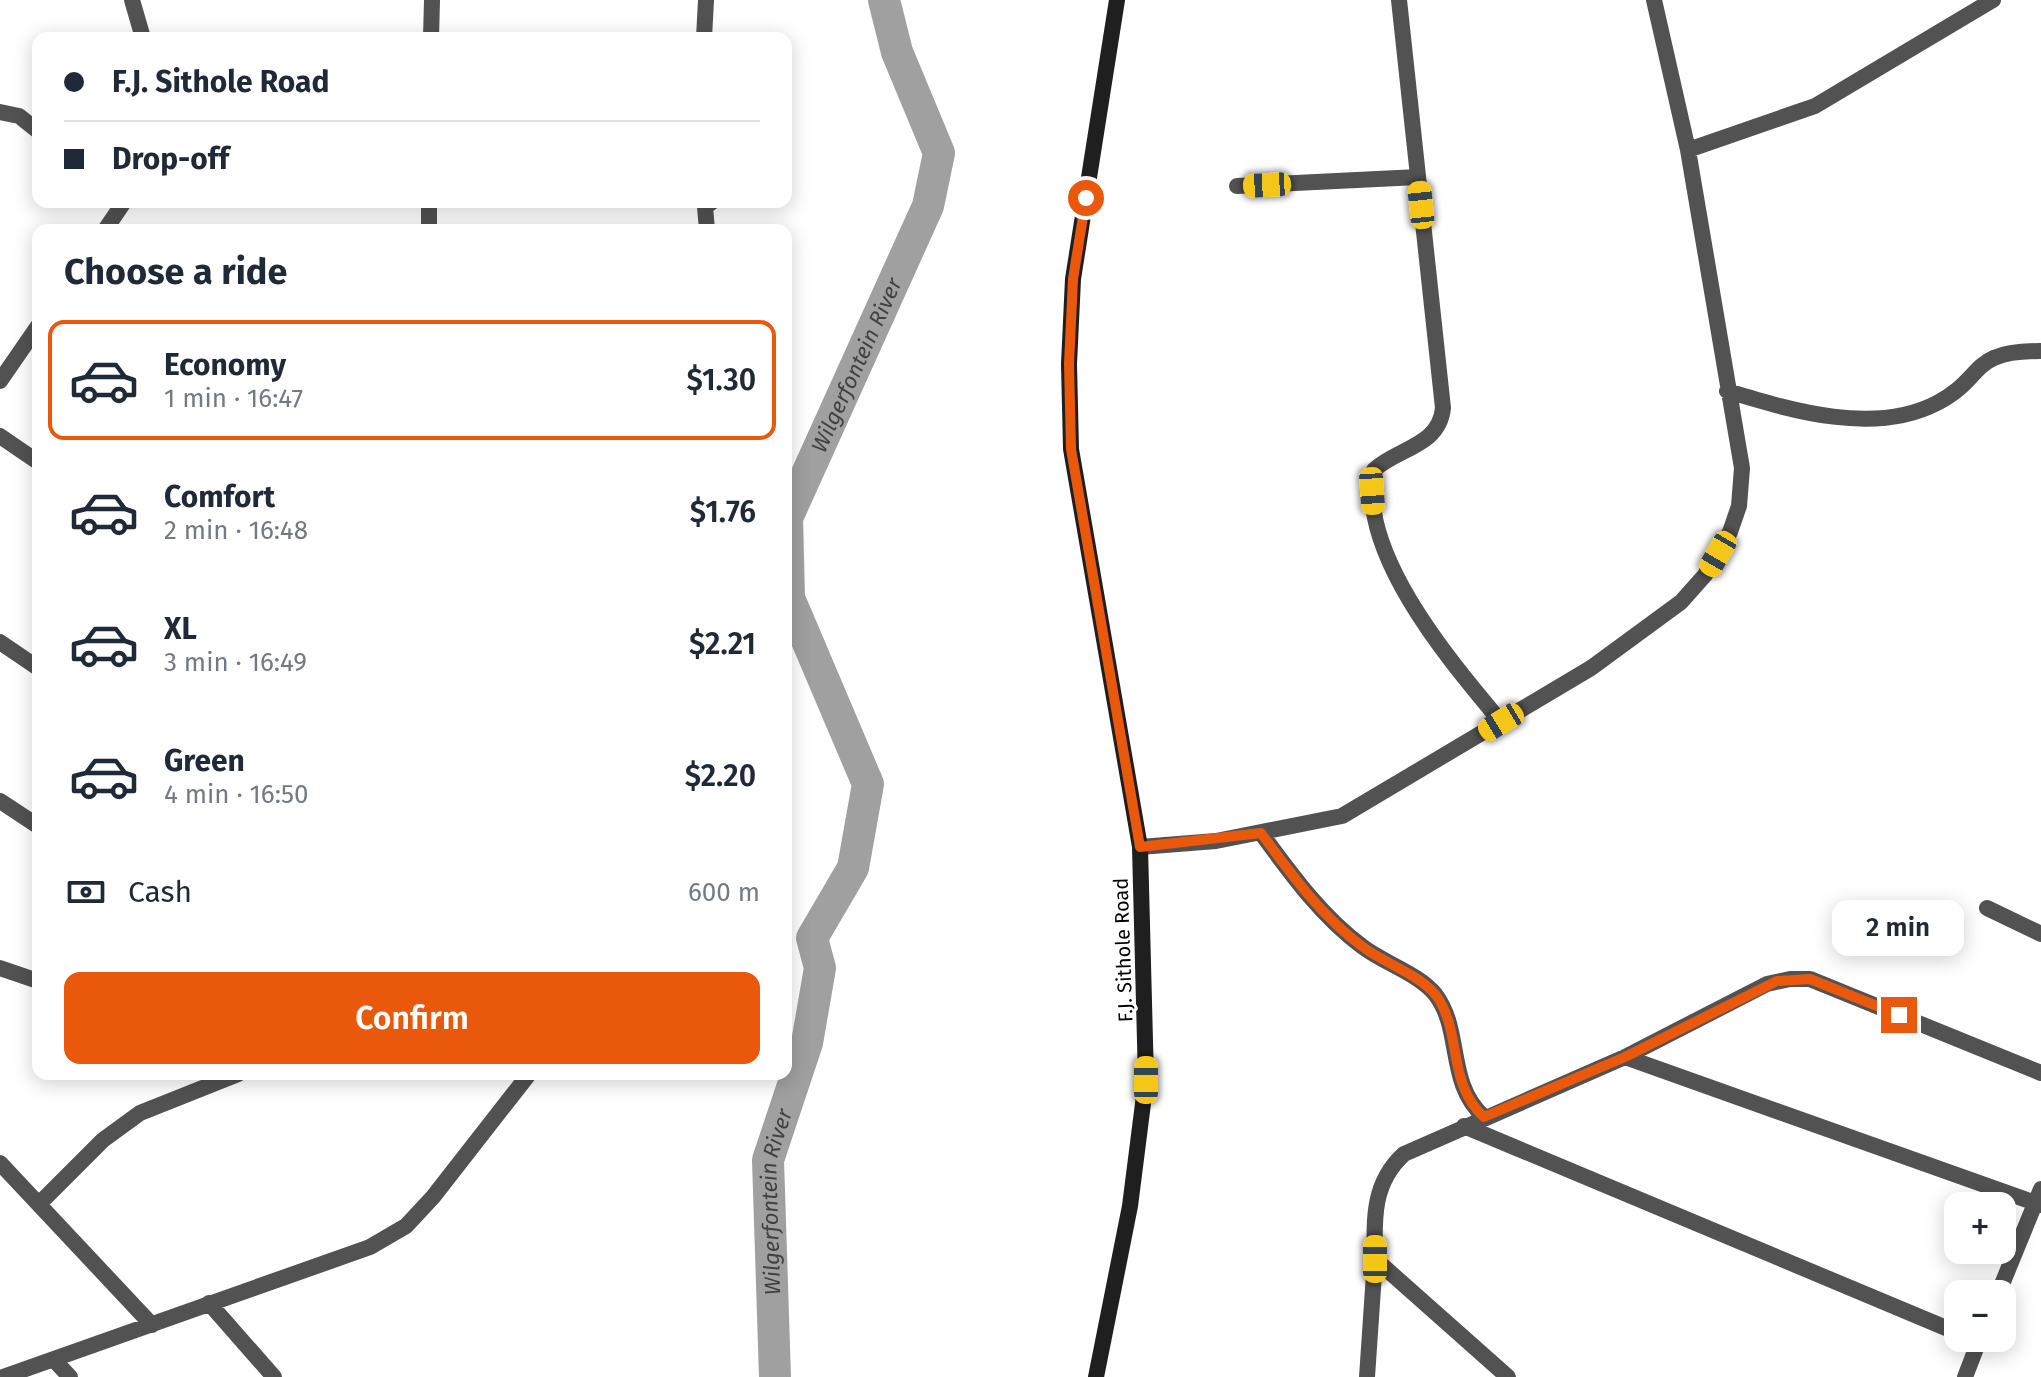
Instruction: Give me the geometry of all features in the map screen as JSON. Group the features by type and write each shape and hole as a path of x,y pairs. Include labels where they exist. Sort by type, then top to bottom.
{"street":[{"path":"132,0 141,32"},
{"path":"431,32 432,0"},
{"path":"704,32 706,0"},
{"name":"F.J. Sithole Road","path":"1096,1377 1130,1206 1146,1080 1140,847 1071,449 1069,364 1073,279 1117,0"},
{"path":"1399,0 1443,414 1418,446 1374,470 1373,512 1381,544 1426,626 1501,722"},
{"path":"1140,847 1261,833 1342,816 1591,668 1681,602 1705,575 1730,532 1739,506 1742,468 1688,150 1654,0"},
{"path":"1688,150 1815,106 1993,0"},
{"path":"0,112 19,116 32,126"},
{"path":"1237,186 1418,177"},
{"path":"0,381 32,335"},
{"path":"1727,391 1794,411 1869,418 1906,414 1940,402 1994,356 2013,351 2041,351"},
{"path":"0,436 32,458"},
{"path":"0,642 32,664"},
{"path":"0,801 32,822"},
{"path":"1261,833 1296,881 1352,938 1433,992 1445,1014 1467,1100 1484,1117"},
{"path":"1987,908 2041,934"},
{"path":"0,968 32,979"},
{"path":"1367,1377 1375,1259 1374,1211 1384,1176 1391,1166 1404,1154 1625,1057 1767,984 1803,978 2041,1073"},
{"path":"1625,1057 2039,1199 2004,1280"},
{"path":"39,1204 103,1140 140,1113 223,1080"},
{"path":"3,1377 370,1247 406,1226 433,1197 524,1080"},
{"path":"1464,1126 1944,1327"},
{"path":"0,1163 152,1325"},
{"path":"1375,1259 1503,1375"},
{"path":"209,1303 274,1377"},
{"path":"1965,1377 1972,1352"},
{"path":"54,1360 70,1377"}],"waterway":[{"name":"Wilgerfontein River","path":"792,507 928,206 939,153 897,52 884,0"},
{"name":"Wilgerfontein River","path":"775,1377 768,1160 807,1043 820,968 812,938 853,868 868,784 792,605"}],"route":[{"path":"1086,198 1073,279 1069,364 1071,449 1140,847 1216,841 1261,833 1296,881 1324,912 1360,945 1433,992 1445,1014 1467,1100 1484,1117 1625,1057 1777,981 1810,979 1899,1015"}]}
